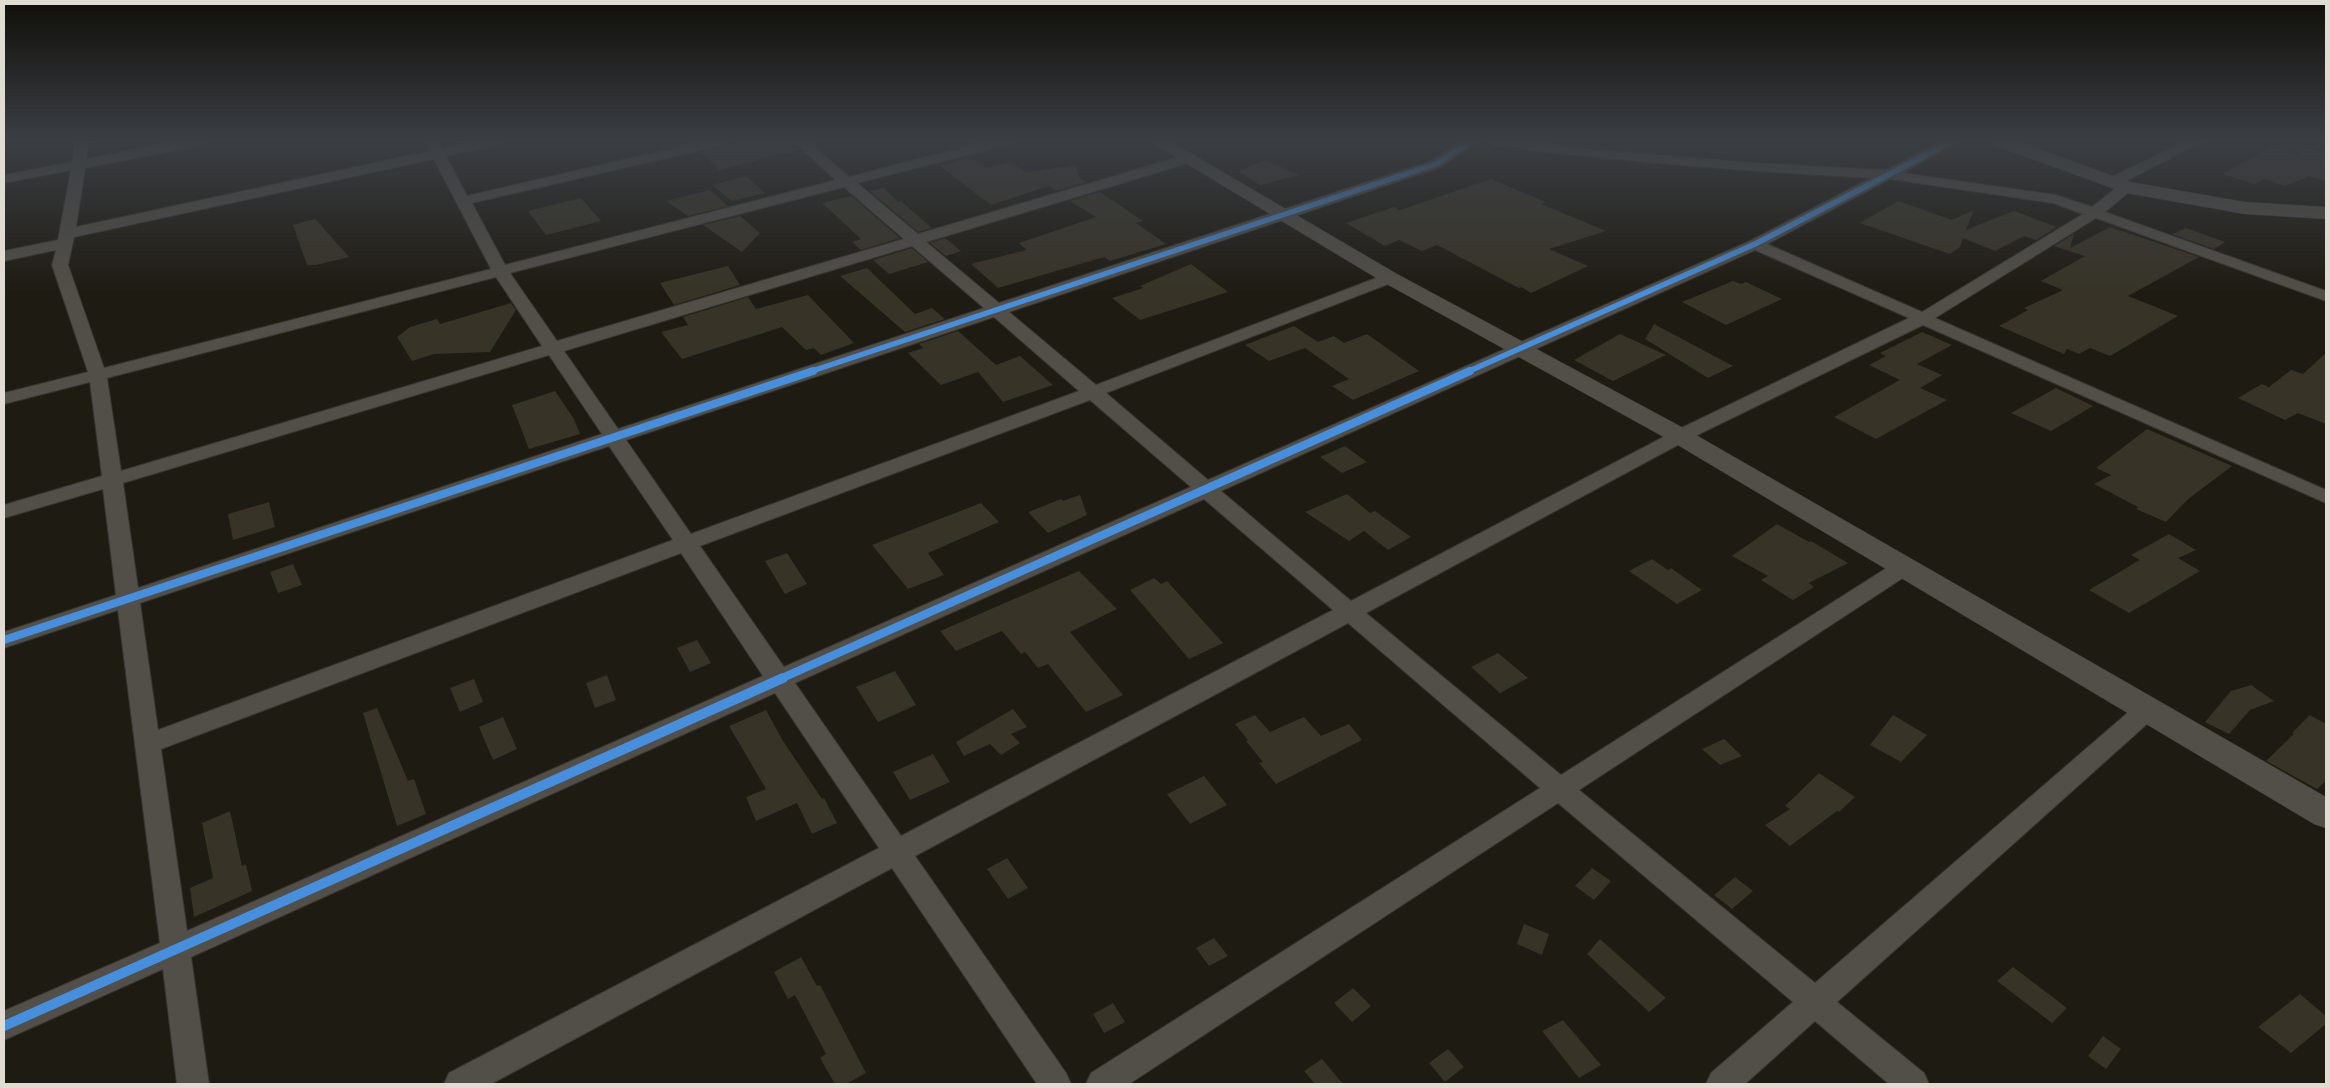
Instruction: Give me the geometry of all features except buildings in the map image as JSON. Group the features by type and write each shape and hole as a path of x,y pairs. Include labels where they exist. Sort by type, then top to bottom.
{"street":[{"path":"74,192 60,265 98,375 193,1084"},
{"path":"4,256 258,192"},
{"path":"458,192 501,272 1055,1084"},
{"path":"463,201 504,192"},
{"path":"4,399 810,192"},
{"path":"859,192 1350,613 1913,1084"},
{"path":"4,512 1078,192"},
{"path":"1245,192 1390,278 1522,348 1680,436 2326,814"},
{"path":"4,640 1351,192"},
{"path":"4,1026 1755,244 1858,192"},
{"path":"2006,192 2056,199 2326,296"},
{"path":"460,1084 1350,613 1680,436 1923,318 2094,213 2112,192"},
{"path":"2160,192 2245,208 2326,213"},
{"path":"1755,244 2326,497"},
{"path":"147,744 1093,392 1390,278"},
{"path":"1102,1084 1904,567"},
{"path":"1722,1084 2148,710"}],"cycle path":[{"path":"4,640 1352,192"},
{"path":"4,1026 1755,244 1855,192"}]}
